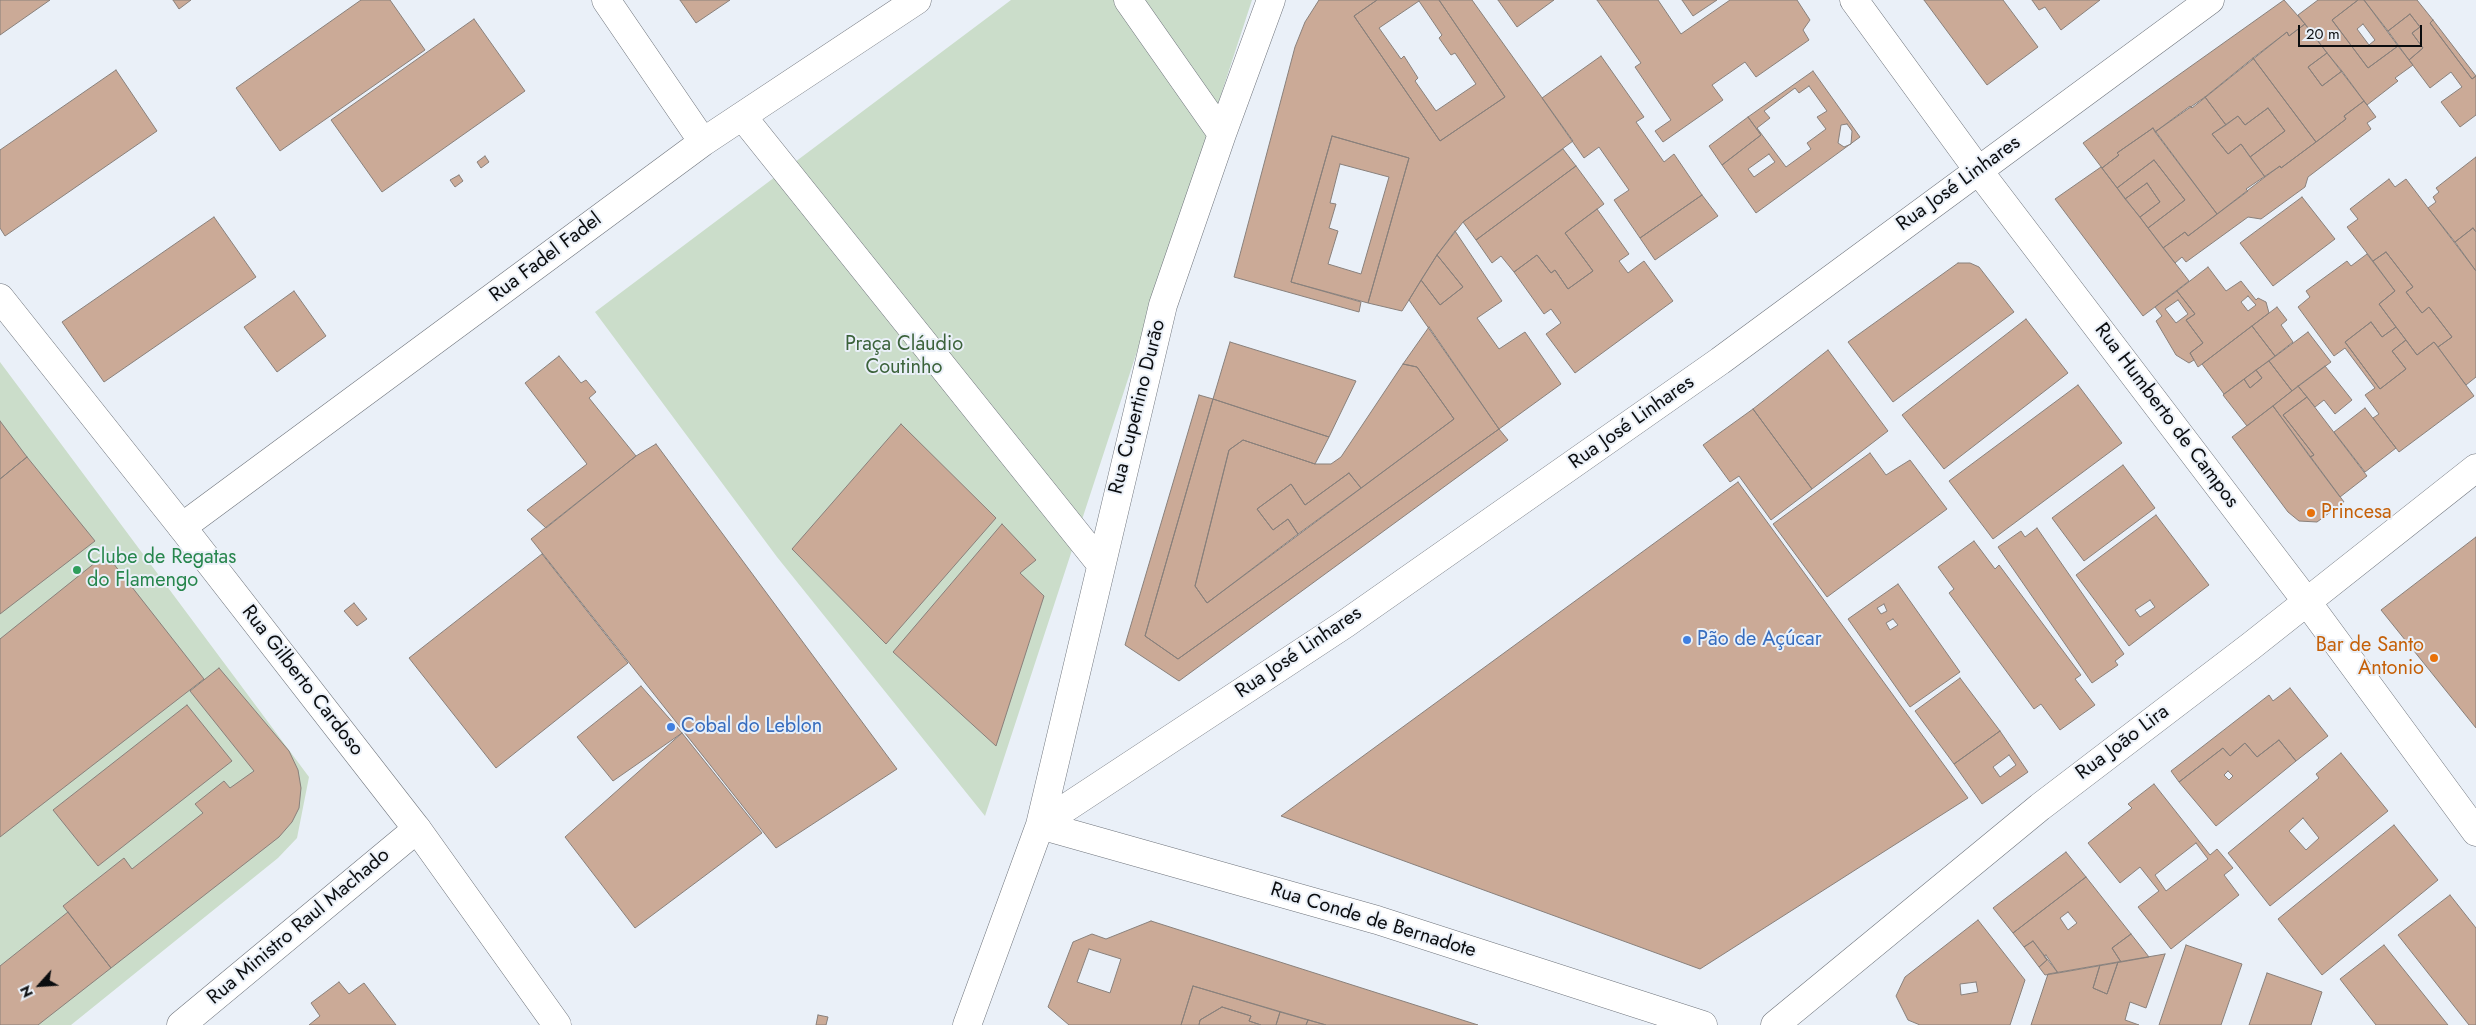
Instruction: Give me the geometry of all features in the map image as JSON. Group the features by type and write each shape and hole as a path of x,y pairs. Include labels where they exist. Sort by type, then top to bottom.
{"street":[{"path":"606,0 703,142"},
{"name":"Rua Fadel Fadel","path":"182,527 703,142 917,0"},
{"path":"1128,0 1222,134"},
{"name":"Rua Cupertino Durão","path":"967,1025 1040,825 1100,563 1163,305 1222,134 1272,0"},
{"name":"Rua Humberto de Campos","path":"1854,0 1978,170 2307,602 2476,832"},
{"name":"Rua José Linhares","path":"1040,825 1345,624 1720,361 2210,0"},
{"path":"742,116 1100,563"},
{"name":"Rua Gilberto Cardoso","path":"0,298 182,527 417,829 557,1025"},
{"name":"Rua João Lira","path":"1775,1025 2040,807 2307,602 2476,468"},
{"name":"Rua Conde de Bernadote","path":"1040,825 1378,920 1703,1025"},
{"name":"Rua Ministro Raul Machado","path":"181,1025 417,829"}],"green space":[{"name":"Praça Cláudio Coutinho","path":"1011,0 1252,0 985,816 777,557 595,312"},
{"name":"Clube de Regatas do Flamengo","path":"0,362 309,777 297,838 278,858 71,1025 0,1025"}],"building":[{"path":"0,0 50,0 0,35"},
{"path":"173,0 191,0 179,9"},
{"path":"361,0 390,0 425,50 280,151 236,88"},
{"path":"680,0 730,0 696,23"},
{"path":"1319,0 1377,0 1354,16 1440,141 1505,97 1439,0 1472,0 1573,141 1463,222 1437,255 1402,311 1368,303 1409,158 1332,136 1291,282 1361,302 1359,312 1234,277 1295,47 1305,22"},
{"path":"1377,0 1439,0 1505,97 1440,141 1354,16","holes":["1419,1 1442,35 1439,38 1451,55 1455,53 1476,84 1436,111 1415,81 1418,78 1404,56 1401,59 1379,28"]},
{"path":"1498,0 1554,0 1517,27"},
{"path":"1597,0 1658,0 1681,34 1730,0 1797,0 1810,20 1803,30 1809,40 1756,77 1745,62 1712,85 1723,100 1663,142 1655,131 1671,120 1635,67 1641,63"},
{"path":"1682,0 1717,0 1693,16"},
{"path":"1924,0 2003,0 2038,47 1987,85"},
{"path":"2032,0 2100,0 2061,30 2045,7 2039,10"},
{"path":"2284,0 2305,24 2289,36 2287,32 2192,108 2190,106 2155,132 2153,128 2117,153 2119,155 2102,168 2083,143"},
{"path":"2318,0 2358,0 2332,20 2368,68 2398,46 2413,65 2395,78 2398,81 2367,105 2298,15"},
{"path":"2358,0 2364,0 2398,46 2368,68 2332,20","holes":["2363,24 2375,40 2369,45 2357,29"]},
{"path":"2364,0 2417,0 2433,20 2430,23 2472,79 2476,76 2476,115 2460,127 2441,102 2462,87 2451,72 2430,88 2409,60 2423,48 2412,33 2420,27 2410,14 2388,31"},
{"path":"2410,14 2420,27 2412,33 2423,48 2409,60 2388,31"},
{"path":"474,19 525,91 382,192 331,120"},
{"path":"2433,20 2476,76 2472,79 2430,23"},
{"path":"2305,24 2327,53 2308,67 2322,86 2342,71 2364,101 2344,116 2346,119 2316,142 2253,58 2287,32 2289,36"},
{"path":"2327,53 2342,71 2322,86 2308,67"},
{"path":"1601,56 1644,117 1636,122 1664,162 1674,154 1702,195 1640,238 1614,200 1629,190 1599,147 1584,158 1542,98"},
{"path":"2253,58 2316,142 2281,168 2280,166 2265,177 2250,157 2285,131 2268,108 2245,125 2238,116 2226,125 2205,97"},
{"path":"116,70 157,131 5,236 0,228 0,150"},
{"path":"1813,71 1860,137 1851,144 1852,131 1847,124 1841,125 1838,143 1844,147 1850,145 1756,213 1722,165 1761,135 1748,117","holes":["1809,86 1827,111 1817,117 1826,129 1807,143 1811,149 1786,167 1757,128 1770,118 1764,111 1795,88 1799,93","1769,154 1775,162 1754,177 1748,169"]},
{"path":"2205,97 2226,125 2212,134 2228,154 2241,144 2265,177 2217,214 2155,132"},
{"path":"2364,101 2376,117 2367,123 2371,129 2308,177 2305,187 2261,219 2248,217 2186,262 2182,257 2175,263 2163,248 2185,232 2188,236 2248,191 2246,189 2280,166 2281,168 2346,119 2344,116"},
{"path":"2268,108 2285,131 2250,157 2241,144 2228,154 2212,134 2238,116 2245,125"},
{"path":"1748,117 1761,135 1722,165 1709,146"},
{"path":"2153,128 2217,214 2188,236 2185,232 2163,248 2148,228 2185,200 2154,160 2117,188 2102,168 2119,155 2117,153"},
{"path":"1332,136 1409,158 1368,303 1291,282","holes":["1340,164 1389,177 1361,274 1328,264 1338,231 1329,228 1336,204 1330,203"]},
{"path":"1563,149 1576,166 1476,240 1463,222"},
{"path":"485,156 489,162 481,168 477,162"},
{"path":"2476,157 2476,232 2473,228 2455,242 2428,208 2436,202 2433,197 2439,192 2436,188"},
{"path":"2154,160 2185,200 2148,228 2140,217 2160,202 2147,183 2125,199 2117,188"},
{"path":"1576,166 1604,204 1565,233 1593,271 1568,289 1555,270 1551,273 1537,255 1514,272 1501,256 1492,263 1476,240"},
{"path":"2101,167 2189,281 2143,316 2055,199"},
{"path":"459,175 463,181 455,187 450,180"},
{"path":"2389,179 2395,187 2406,179 2476,271 2476,377 2466,385 2438,347 2452,337 2429,307 2422,313 2406,292 2413,287 2386,252 2373,261 2347,227 2358,219 2350,209"},
{"path":"2147,183 2160,202 2140,217 2125,199"},
{"path":"1702,195 1718,216 1655,260 1640,238"},
{"path":"2302,197 2335,239 2273,286 2240,243"},
{"path":"1597,209 1629,254 1619,261 1628,273 1644,261 1673,301 1575,373 1546,334 1561,323 1551,309 1544,314 1514,272 1537,255 1551,273 1555,270 1568,289 1593,271 1565,233"},
{"path":"214,217 256,277 104,382 62,322"},
{"path":"2473,228 2476,232 2476,271 2455,242"},
{"path":"1455,231 1502,301 1477,318 1499,349 1525,332 1561,384 1499,429 1409,300 1421,280 1440,305 1463,287 1437,255"},
{"path":"2386,252 2413,287 2406,292 2422,313 2429,307 2452,337 2438,347 2434,342 2417,355 2379,304 2395,291 2373,261"},
{"path":"2367,254 2395,291 2379,304 2396,327 2382,337 2371,322 2345,342 2380,389 2406,369 2392,351 2406,340 2417,355 2434,342 2474,396 2399,452 2373,418 2379,414 2365,395 2375,388 2345,348 2334,356 2298,307 2310,297 2306,291 2347,261 2351,266"},
{"path":"1437,255 1463,287 1440,305 1421,280"},
{"path":"1958,263 1970,263 1979,267 2014,312 1893,402 1848,342"},
{"path":"2208,267 2226,291 2241,281 2256,300 2258,298 2266,302 2269,313 2198,367 2190,353 2203,343 2186,320 2195,314 2177,291","holes":["2248,296 2256,305 2248,311 2241,302"]},
{"path":"294,291 326,336 277,372 244,327"},
{"path":"2177,291 2195,314 2186,320 2203,343 2190,353 2194,360 2189,363 2176,355 2156,321 2162,316 2155,307","holes":["2178,300 2188,314 2176,323 2165,309"]},
{"path":"2277,307 2287,320 2281,325 2293,342 2275,356 2252,326"},
{"path":"2026,319 2068,373 1944,469 1902,415"},
{"path":"2371,322 2382,337 2396,327 2406,340 2392,351 2406,369 2380,389 2345,342"},
{"path":"2252,326 2275,356 2224,394 2202,364"},
{"path":"1429,327 1499,429 1178,659 1145,636 1213,399 1329,437 1315,464 1243,440 1229,450 1195,586 1207,603 1454,419 1417,367 1403,364"},
{"path":"2308,332 2331,362 2292,391 2269,361"},
{"path":"1230,342 1356,381 1329,437 1213,399"},
{"path":"1828,350 1888,431 1812,489 1753,409"},
{"path":"559,356 581,383 586,380 596,392 589,398 636,456 546,528 527,510 587,464 525,383"},
{"path":"2269,361 2292,391 2247,426 2223,395 2244,379 2250,388 2262,378 2256,370"},
{"path":"1403,364 1417,367 1454,419 1361,488 1349,473 1305,505 1291,484 1257,509 1273,530 1288,519 1298,534 1207,603 1195,586 1229,450 1243,440 1315,464 1331,464 1341,457"},
{"path":"2325,366 2352,400 2335,414 2324,400 2315,407 2298,386"},
{"path":"2256,370 2262,378 2250,388 2244,379"},
{"path":"2078,385 2122,443 1993,539 1949,481"},
{"path":"2298,386 2307,397 2283,415 2314,455 2310,457 2273,406"},
{"path":"1199,395 1213,399 1145,636 1178,659 1499,429 1508,440 1179,681 1125,645"},
{"path":"2307,397 2367,476 2340,497 2310,457 2314,455 2283,415"},
{"path":"2273,406 2344,502 2317,522 2299,521 2288,512 2232,437"},
{"path":"2365,408 2396,448 2365,472 2334,432"},
{"path":"1753,409 1812,489 1771,520 1739,476 1730,482 1703,445"},
{"path":"0,421 27,457 0,479"},
{"path":"901,424 996,518 886,644 792,549"},
{"path":"656,444 897,769 776,848 531,539 636,456"},
{"path":"1870,453 1886,475 1910,460 1947,509 1827,597 1773,524"},
{"path":"27,457 95,541 0,614 0,479"},
{"path":"2123,465 2155,508 2084,561 2052,518"},
{"path":"1349,473 1361,488 1298,534 1288,519 1273,530 1257,509 1291,484 1305,505"},
{"name":"Pão de Açúcar","path":"1738,482 1968,798 1700,969 1281,816"},
{"path":"2156,515 2209,585 2129,646 2076,575","holes":["2150,600 2155,607 2140,617 2135,610"]},
{"path":"1002,524 1036,560 1020,573 1044,596 996,746 893,652"},
{"path":"2037,528 2124,654 2115,661 2118,665 2092,683 1998,547 2021,531 2025,537"},
{"path":"2476,537 2476,728 2381,610"},
{"path":"1974,541 1995,569 1999,565 2081,675 2075,679 2095,705 2060,730 2041,704 2034,709 1949,593 1954,589 1938,567"},
{"path":"106,554 204,679 0,837 0,639"},
{"path":"542,554 628,663 496,768 409,658"},
{"path":"1898,584 1960,672 1910,707 1848,619","holes":["1884,604 1887,611 1881,614 1877,608","1893,619 1898,625 1890,630 1886,623"]},
{"path":"354,603 367,619 357,626 344,611"},
{"path":"219,668 289,751 298,770 301,788 299,808 292,822 279,837 111,968 63,906 124,858 132,869 203,813 195,804 224,781 230,788 254,771 190,691"},
{"path":"1960,678 2000,731 1954,764 1915,711"},
{"path":"641,686 682,733 613,781 577,737"},
{"path":"2290,688 2328,736 2296,761 2279,740 2257,757 2245,743 2230,756 2223,748 2179,782 2171,771 2269,695 2273,701"},
{"path":"187,705 232,761 98,866 53,810"},
{"path":"2000,731 2028,772 1982,804 1954,764","holes":["2009,755 2016,765 2000,777 1993,767"]},
{"path":"682,733 762,833 635,928 565,837"},
{"path":"2279,740 2296,761 2216,826 2179,782 2223,748 2230,756 2245,743 2257,757","holes":["2228,771 2233,776 2229,780 2224,775"]},
{"path":"2341,753 2388,811 2270,906 2228,853 2319,778 2316,774","holes":["2303,818 2319,838 2306,850 2289,831"]},
{"path":"2154,784 2210,855 2217,849 2233,868 2224,875 2239,895 2171,949 2138,907 2159,891 2140,867 2120,883 2088,843 2132,808 2128,804","holes":["2196,843 2208,859 2166,891 2155,875"]},
{"path":"2394,825 2438,880 2322,975 2278,919"},
{"path":"2066,852 2086,877 2013,933 1993,908"},
{"path":"2086,877 2131,934 2112,948 2121,962 2058,973 2033,941 2024,947 2013,933","holes":["2068,912 2077,923 2068,930 2060,918"]},
{"path":"2450,895 2476,928 2476,1025 2469,1025 2398,935"},
{"path":"68,912 111,968 38,1025 0,1025 0,966"},
{"path":"1978,920 2025,980 2010,1025 1920,1025 1908,1020 1896,996 1905,977","holes":["1976,982 1978,992 1961,995 1960,984"]},
{"path":"1151,921 1478,1025 1326,1025 1193,986 1181,1025 1069,1025 1048,1007 1073,942 1092,934 1106,939","holes":["1089,949 1121,959 1110,993 1077,982"]},
{"path":"2131,934 2149,957 2121,962 2112,948"},
{"path":"2033,941 2047,960 2039,967 2024,947"},
{"path":"2186,945 2242,964 2221,1025 2159,1025"},
{"path":"2384,945 2448,1025 2376,1025 2340,979"},
{"path":"2165,954 2146,1008 2130,1002 2125,1020 2139,1025 2031,1025 2048,974 2100,965 2093,988 2107,994 2118,962"},
{"path":"2046,955 2058,973 2045,975 2039,967 2047,960 2044,956"},
{"path":"2118,962 2107,994 2093,988 2100,965"},
{"path":"2267,973 2322,992 2311,1025 2249,1025"},
{"path":"339,982 349,994 364,983 396,1025 309,1025 320,1016 311,1003"},
{"path":"1193,986 1280,1012 1276,1025 1261,1025 1249,1021 1251,1016 1222,1007 1200,1020 1199,1025 1181,1025"},
{"path":"1222,1007 1251,1016 1249,1021 1261,1025 1199,1025 1200,1020"},
{"path":"1280,1012 1308,1020 1306,1025 1276,1025"},
{"path":"818,1015 828,1017 826,1025 816,1025"},
{"path":"1308,1020 1326,1025 1306,1025"}],"place":[{"name":"Princesa","path":"2311,513"},
{"name":"Clube de Regatas do Flamengo","path":"77,570"},
{"name":"Pão de Açúcar","path":"1687,640"},
{"name":"Bar de Santo Antonio","path":"2434,658"},
{"name":"Cobal do Leblon","path":"671,727"}]}
